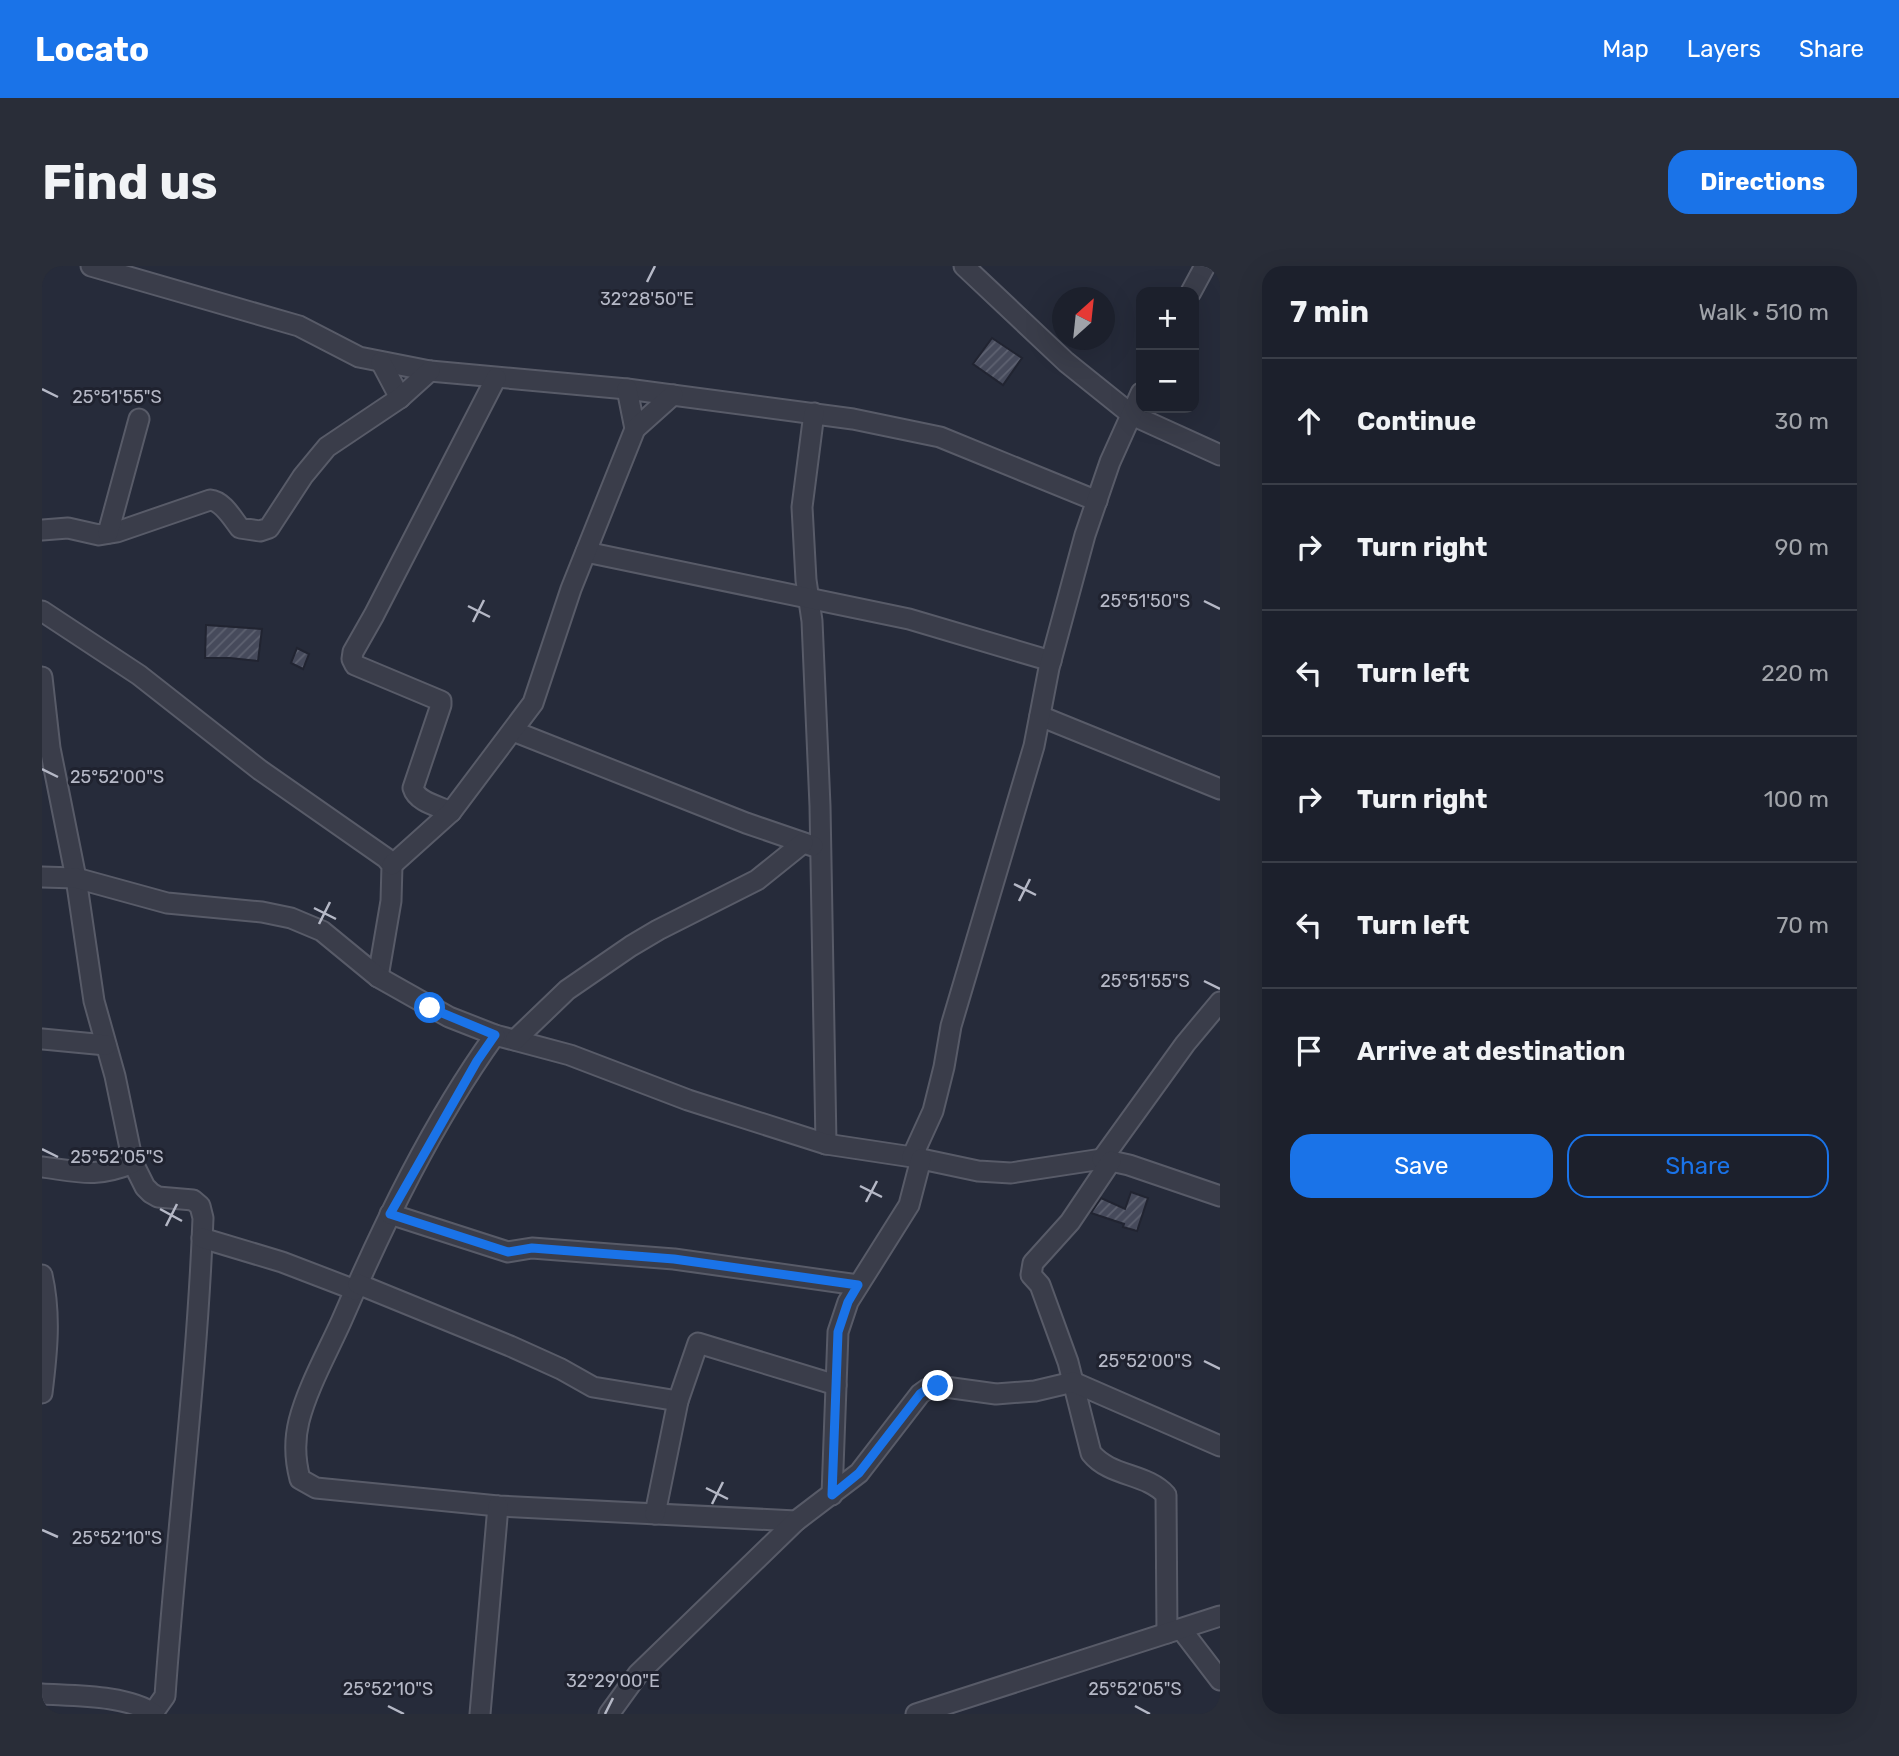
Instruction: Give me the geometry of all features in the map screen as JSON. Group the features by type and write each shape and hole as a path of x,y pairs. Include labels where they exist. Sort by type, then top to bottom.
{"street":[{"path":"91,266 299,326 359,357 430,371 627,389 853,419 940,438 1097,501"},
{"path":"964,266 1066,362 1132,415 1220,454"},
{"path":"1194,287 1205,266"},
{"path":"381,362 400,398"},
{"path":"42,530 68,528 90,534 108,533 209,500 216,500 240,528 260,531 269,528 303,476 327,447 400,398 430,371"},
{"path":"450,812 419,798 414,794 413,788 441,701 355,665 352,659 353,652 381,603 496,378"},
{"path":"627,389 635,429"},
{"path":"378,977 391,901 392,865 450,812 533,703 571,589 635,429 673,395"},
{"path":"832,1495 838,1332 848,1302 909,1205 917,1158 933,1111 959,994 1020,798 1051,661 1085,535 1110,462 1136,405"},
{"path":"814,414 802,507 812,621 812,846 826,1144"},
{"path":"108,533 139,419"},
{"path":"586,552 909,619 1051,661"},
{"path":"42,611 139,675 260,770 392,865"},
{"path":"42,677 50,748 76,878 94,1000 133,1163 151,1193 158,1197 193,1200 200,1206 203,1218 188,1438 165,1696 154,1713 135,1705 105,1699 42,1694"},
{"path":"1040,716 1220,789"},
{"path":"513,731 746,823 812,846"},
{"path":"515,1040 567,990 631,946 757,880 812,846"},
{"path":"42,877 76,878 167,903 262,912 290,918 322,931 378,977 430,1008 495,1035 570,1055 688,1100 826,1144 917,1158 978,1171 1011,1173 1107,1160 1220,1196"},
{"path":"347,951 382,943"},
{"path":"1220,1002 1185,1044 1107,1160 1086,1201 1045,1247 1031,1269 1031,1275 1040,1286 1073,1382 1091,1453 1097,1462 1153,1486 1166,1495 1182,1628 1220,1680"},
{"path":"495,1035 458,1093 390,1214 357,1287 299,1421 295,1447 300,1479 316,1488 498,1506 796,1521"},
{"path":"42,1040 106,1045"},
{"path":"42,1167 92,1174 111,1172 133,1163"},
{"path":"390,1214 508,1252 532,1248 674,1259 858,1285"},
{"path":"202,1238 357,1287 510,1346 593,1387 678,1402"},
{"path":"42,1275 47,1297 47,1353 42,1393"},
{"path":"655,1514 678,1402 698,1343 836,1385"},
{"path":"609,1714 638,1674 796,1521 859,1473 920,1394 927,1389 938,1386 996,1394 1035,1391 1073,1382 1220,1446"},
{"path":"480,1714 498,1506"},
{"path":"916,1714 1220,1616"}],"building":[{"path":"992,338 1022,358 1003,385 973,364"},
{"path":"206,625 262,629 258,661 205,658"},
{"path":"297,648 309,654 303,669 291,663"},
{"path":"1131,1192 1148,1198 1137,1231 1091,1213 1101,1198 1125,1209"}],"route":[{"path":"430,1008 495,1035 477,1061 390,1214 508,1252 532,1248 674,1259 858,1285 848,1302 838,1332 832,1495 859,1473 920,1394 938,1386"}]}
